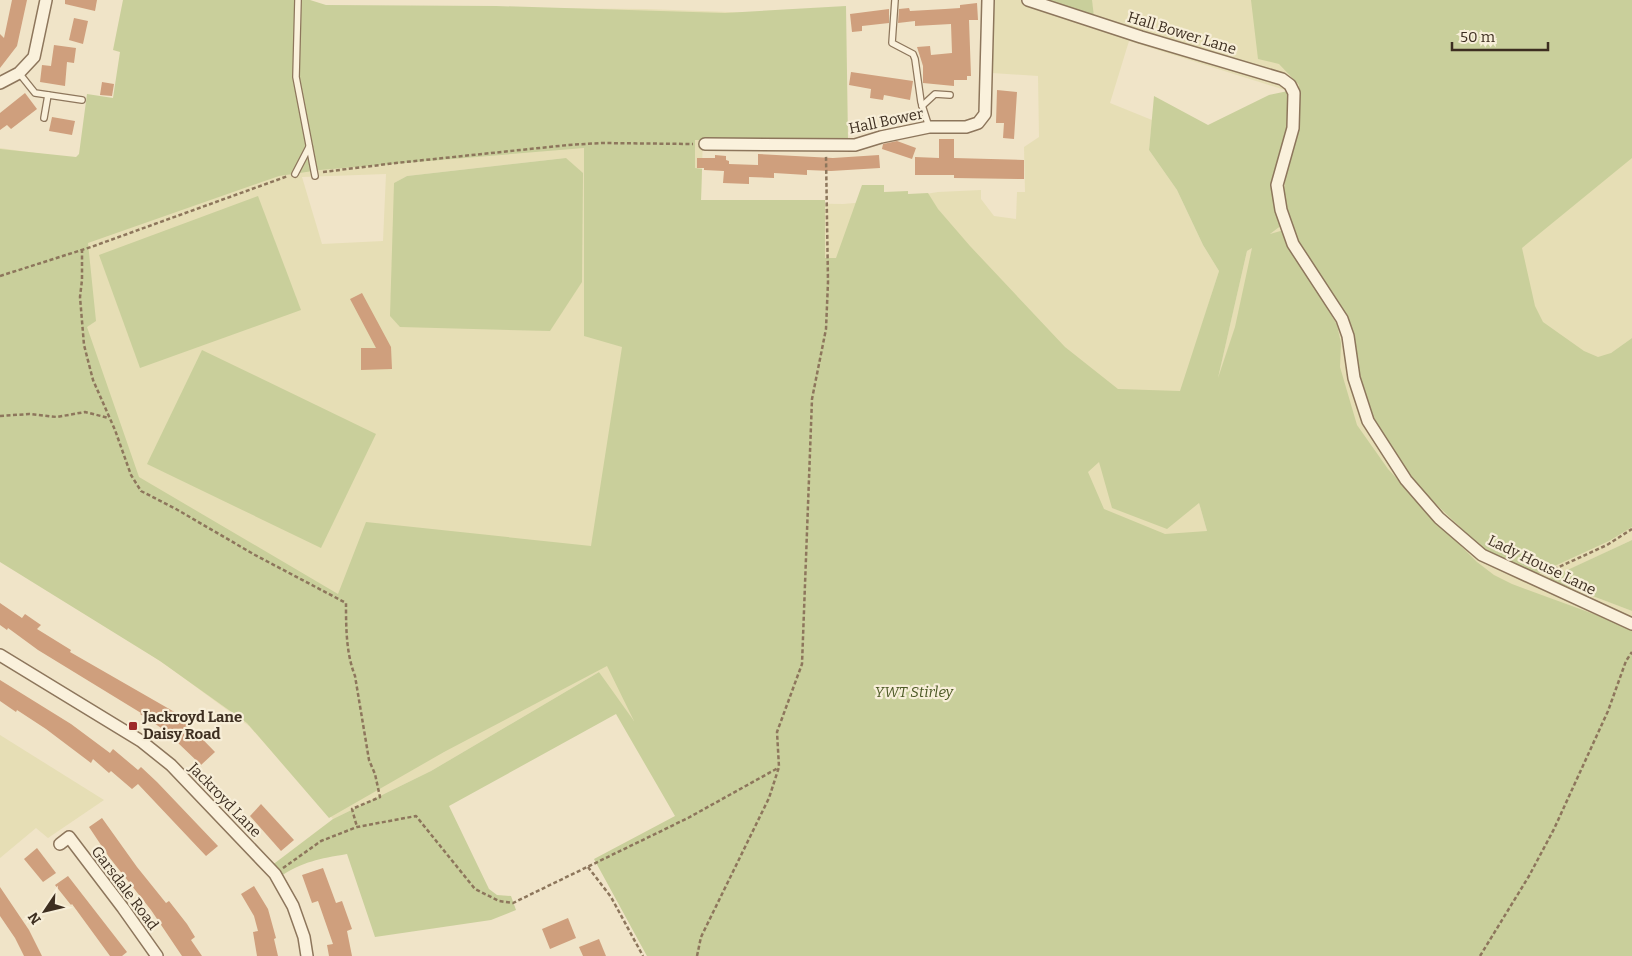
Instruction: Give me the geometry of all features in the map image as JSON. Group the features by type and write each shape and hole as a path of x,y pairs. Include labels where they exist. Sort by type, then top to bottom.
{"street":[{"path":"0,83 19,73 34,57 46,0"},
{"name":"Hall Bower","path":"705,144 855,145 881,137 929,127 966,127 978,123 985,114 988,0"},
{"name":"Hall Bower Lane","path":"1028,0 1141,37 1282,79 1294,92"},
{"name":"Lady House Lane","path":"1294,92 1294,128 1277,186 1281,210 1293,244 1342,319 1348,336 1354,378 1368,421 1406,480 1439,518 1482,555 1632,624"},
{"name":"Jackroyd Lane","path":"0,655 141,741 172,765 275,874 293,906 304,937 308,956"},
{"name":"Garsdale Road","path":"68,838 123,908 157,956"}],"lane":[{"path":"298,0 296,77 314,175"},
{"path":"894,0 892,42 912,54 915,59 922,106 929,127"},
{"path":"19,73 35,93 82,100"},
{"path":"44,118 48,94"},
{"path":"922,106 935,94 950,95"},
{"path":"295,174 309,147"}],"path":[{"path":"314,175 396,163 568,145 602,143 705,144"},
{"path":"697,956 701,937 769,798 779,767 777,732 802,664 812,398 826,329 828,282 826,145"},
{"path":"0,276 82,250 295,174"},
{"path":"82,250 80,297 84,345 93,380 110,418 131,475 141,491 255,555 346,603 346,629 350,663 355,676 369,760 375,774 380,797 352,809 357,827"},
{"path":"0,416 29,414 57,417 85,412 110,418"},
{"path":"1533,579 1607,545 1632,530"},
{"path":"1480,956 1529,876 1554,829 1608,711 1626,661 1632,652"},
{"path":"275,874 321,840 357,827 416,816 475,889 499,900 513,903 688,818 779,767"},
{"path":"588,867 611,897 643,956"}],"green space":[{"name":"YWT Stirley","path":"123,0 310,0 326,5 496,6 725,13 846,6 848,140 695,140 695,168 702,169 701,200 825,200 825,258 836,258 862,185 884,185 884,192 908,191 908,194 928,193 938,209 970,246 1065,347 1118,389 1180,391 1219,271 1203,245 1177,190 1149,150 1154,96 1208,125 1269,95 1288,91 1287,126 1271,185 1282,225 1270,234 1284,230 1337,325 1341,343 1340,367 1357,425 1388,469 1477,562 1494,575 1512,584 1632,628 1632,956 647,956 594,859 675,816 616,714 449,806 489,889 497,895 511,896 516,910 491,920 375,937 347,854 312,861 279,877 271,866 333,819 431,771 599,672 634,721 607,666 444,752 329,818 247,723 160,661 0,562 0,149 76,157 79,154 87,94 113,98 120,52 113,50","holes":["584,148 584,336 622,347 591,546 366,522 338,594 139,477 87,327 96,321 88,243 279,176 320,170","1252,248 1235,327 1218,378 1247,251","1099,462 1112,508 1167,529 1199,503 1207,531 1165,534 1104,509 1088,472"]},
{"name":"YWT Stirley","path":"306,0 323,6 645,9 838,16 703,136 701,202 843,204 889,200 938,192 981,190 981,199 994,216 1016,219 1017,192 1025,192 1024,147 1039,137 1038,76 992,73 994,0 1632,0 1632,338 1603,359 1632,388 1632,540 1549,579 1632,611 1632,834 1485,956 647,956 595,860 687,811 599,672 431,771 333,819 249,726 166,665 76,605 0,560 0,148 78,159 115,94","holes":["1129,41 1288,91 1287,126 1271,185 1282,225 1247,251 1210,412 1229,608 1199,503 1181,391 1219,271 1203,245 1177,190 1149,150 1152,120 1110,103","566,158 394,183 407,176","386,174 383,241 322,244 302,177"]},
{"path":"1045,0 1092,0 1094,17"},
{"path":"1251,0 1632,0 1632,158 1522,248 1535,306 1543,322 1584,351 1598,357 1611,353 1632,338 1632,527 1609,541 1535,575 1485,551 1414,483 1378,428 1368,407 1356,364 1354,336 1346,317 1299,245 1288,221 1284,190 1287,167 1299,120 1299,85 1279,64 1258,59"},
{"path":"566,158 583,173 582,282 550,331 400,327 390,316 394,183 407,176"},
{"path":"258,196 301,310 140,368 99,255"},
{"path":"202,350 376,434 321,548 147,464"},
{"path":"1632,540 1632,611 1548,579"},
{"path":"0,735 104,800 48,838 36,828 0,858"}],"building":[{"path":"12,0 27,0 17,46 0,68 0,34 4,38"},
{"path":"65,0 97,0 95,11 65,4"},
{"path":"977,3 978,20 969,20 971,76 967,76 967,80 954,80 954,86 923,83 923,66 917,47 930,46 931,55 952,53 951,24 915,26 915,21 898,23 899,9 909,8 910,11 960,8 960,5"},
{"path":"889,9 889,23 862,26 862,31 852,32 850,14"},
{"path":"74,18 88,21 83,44 69,40"},
{"path":"54,45 76,48 74,63 67,62 65,86 40,82 42,65 51,66"},
{"path":"851,72 913,81 910,100 884,95 883,100 870,98 871,89 849,85"},
{"path":"102,82 114,84 112,96 100,95"},
{"path":"997,90 1017,92 1014,139 1003,138 1004,123 996,123"},
{"path":"25,93 37,109 11,129 7,125 0,130 0,113"},
{"path":"52,117 75,121 72,135 49,131"},
{"path":"939,139 954,139 954,158 1024,160 1024,179 954,178 954,175 915,175 915,157 939,158"},
{"path":"897,141 916,148 912,159 882,149 883,144"},
{"path":"758,154 833,158 879,155 880,168 831,171 807,170 807,175 774,173 774,178 749,177 749,184 723,183 724,171 697,168 697,158 715,158 715,155 726,156 729,164 758,165"},
{"path":"362,293 391,347 392,369 361,370 361,348 376,348 350,299"},
{"path":"0,603 22,618 25,614 41,625 37,629 71,650 70,652 178,714 215,752 201,765 176,741 178,739 141,713 38,650 8,628 7,630 0,625"},
{"path":"0,680 71,724 110,753 113,749 138,770 141,767 218,846 206,856 138,784 132,789 93,759 91,763 46,729 0,701"},
{"path":"261,804 294,840 281,851 250,816"},
{"path":"102,818 137,867 166,903 169,901 187,924 195,937 191,940 202,956 182,956 151,910 109,857 89,827"},
{"path":"37,848 56,873 43,882 24,859"},
{"path":"323,868 336,903 342,901 352,929 347,931 352,956 329,956 327,945 333,944 318,901 312,903 302,875"},
{"path":"68,876 127,952 122,956 110,956 72,904 55,885"},
{"path":"254,886 268,909 276,938 274,939 278,956 257,956 253,932 258,931 254,916 241,894"},
{"path":"0,887 29,930 42,956 24,956 15,938 0,916"},
{"path":"568,918 576,938 550,949 542,929"},
{"path":"599,939 606,956 583,956 579,947"}],"place":[{"name":"Jackroyd Lane Daisy Road","path":"133,726"}]}
